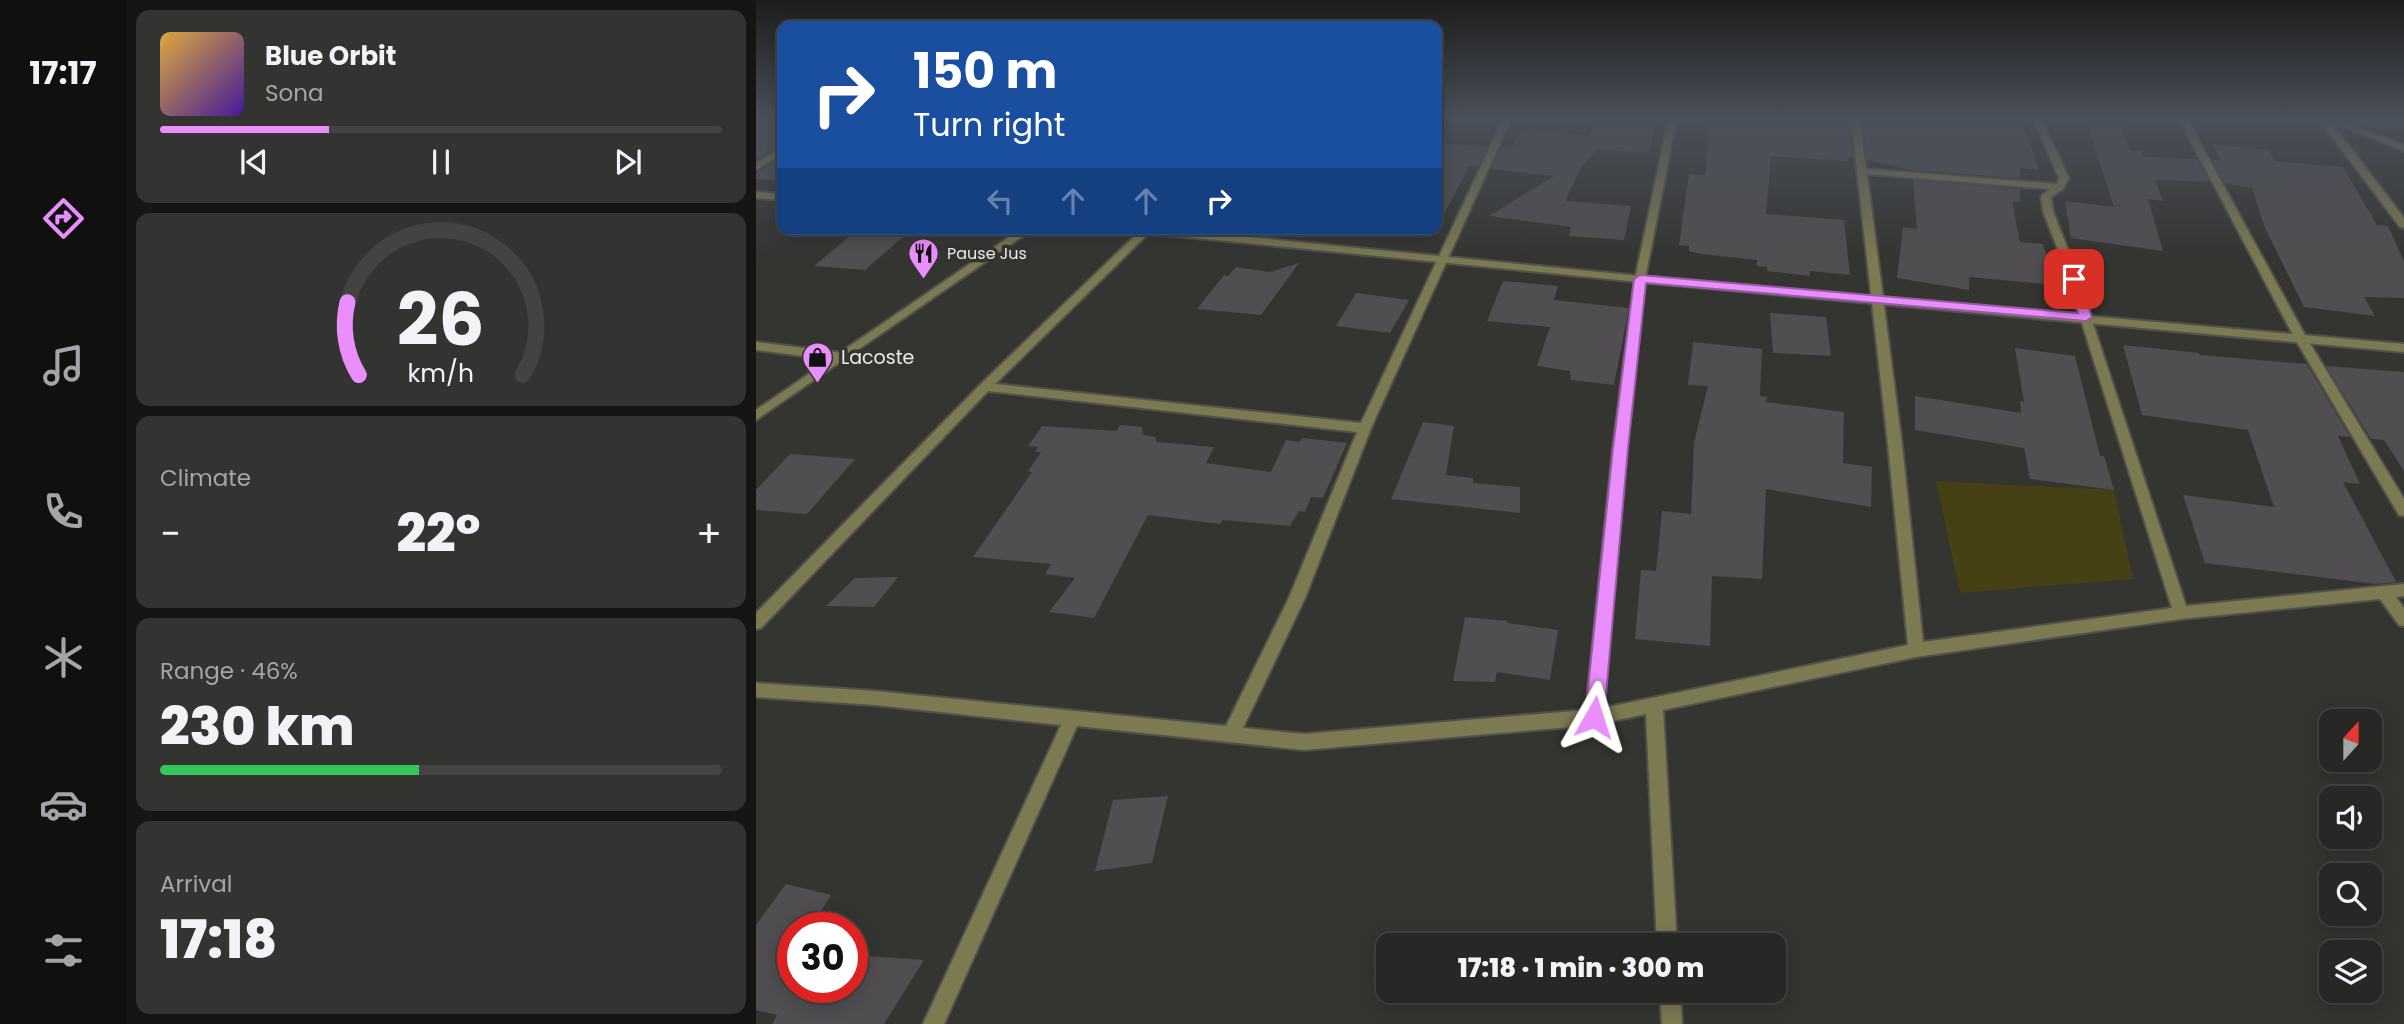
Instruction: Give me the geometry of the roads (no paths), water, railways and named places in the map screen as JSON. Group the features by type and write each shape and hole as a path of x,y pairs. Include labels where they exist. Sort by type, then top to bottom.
{"street":[{"path":"1230,736 1297,598 1365,428 1486,165"},
{"path":"1594,717 1620,448 1640,279 1663,165"},
{"path":"1861,165 1916,650"},
{"path":"2059,165 2064,178 2060,187 2046,196 2046,202 2086,317 2181,613"},
{"path":"2208,165 2300,337 2404,511"},
{"path":"2359,165 2404,225"},
{"path":"1862,171 2060,187"},
{"path":"756,195 777,197"},
{"path":"756,416 1019,235"},
{"path":"756,623 1136,235"},
{"path":"1191,235 1640,279 2086,317 2404,348"},
{"path":"756,346 843,357"},
{"path":"985,387 1365,428"},
{"path":"756,690 874,698 1304,743 1594,717 1916,650 2181,613 2404,590"},
{"path":"2384,592 2404,620"},
{"path":"1654,705 1666,933"},
{"path":"933,1024 1072,718"},
{"path":"1671,1003 1672,1024"}],"place":[{"name":"Pause Jus","path":"924,280"},
{"name":"Lacoste","path":"818,384"}]}
